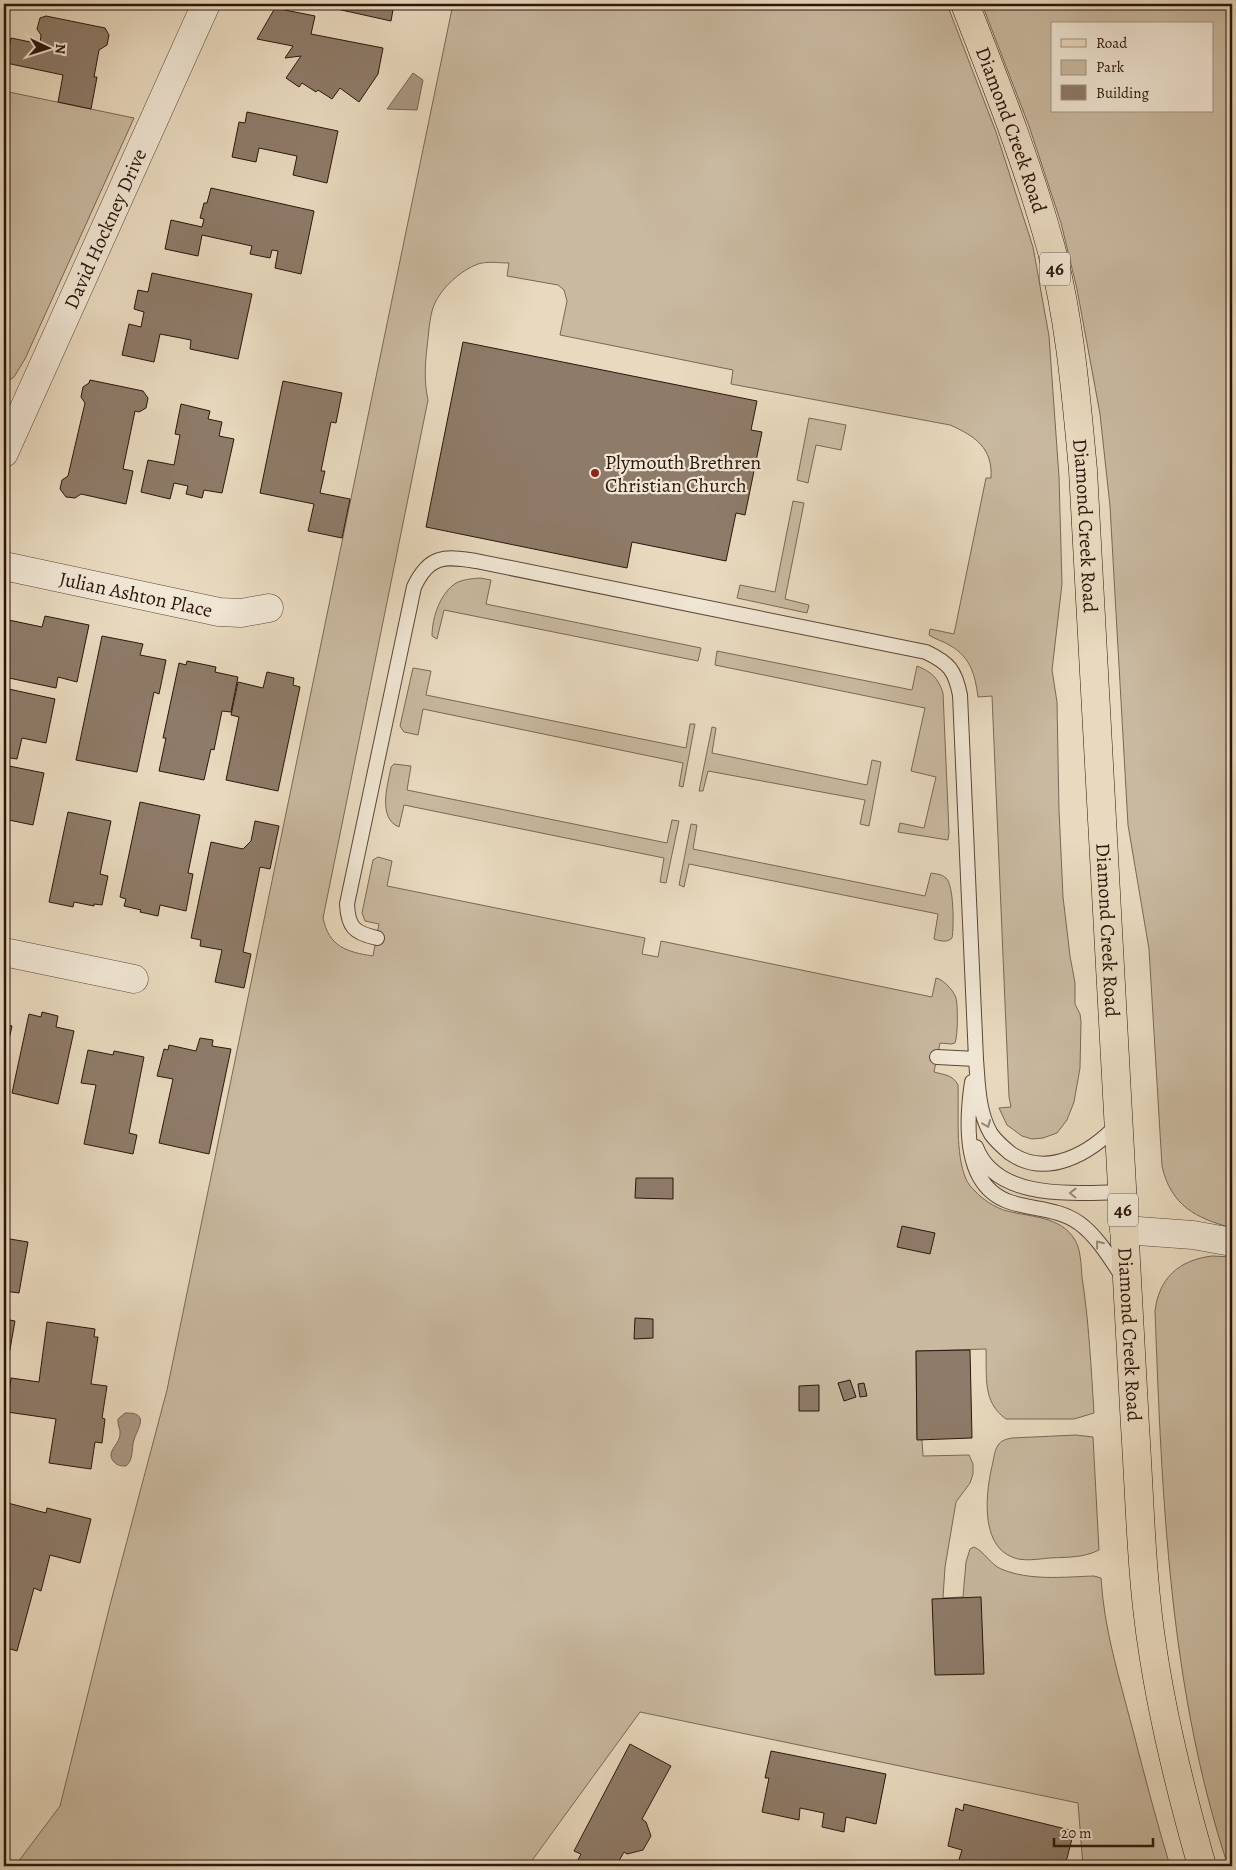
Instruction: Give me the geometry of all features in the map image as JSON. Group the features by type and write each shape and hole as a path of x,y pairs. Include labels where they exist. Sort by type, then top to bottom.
{"main road":[{"name":"Diamond Creek Road","path":"965,4 1016,138 1039,208 1053,257 1069,343 1084,479 1118,1123 1144,1564 1152,1652 1170,1742 1202,1866"}],"street":[{"name":"David Hockney Drive","path":"4,453 13,410 206,4"},
{"name":"Julian Ashton Place","path":"4,566 219,612 241,612 269,608"},
{"path":"4,952 134,980"},
{"path":"1124,1230 1193,1235 1232,1242"}],"lane":[{"path":"376,938 363,935 352,928 347,917 346,904 414,587 421,572 432,563 444,559 459,558 476,561 906,647 940,658 950,666 957,679 960,695 976,1059 979,1096 983,1115 991,1134 1004,1148 1019,1159 1050,1164 1067,1160 1083,1153 1098,1143 1118,1123"},
{"path":"937,1057 976,1059"},
{"path":"976,1059 970,1101 969,1129 970,1149 975,1169 981,1181 990,1191 1010,1202 1055,1212 1079,1223 1103,1249 1127,1283"},
{"path":"969,1129 984,1164 1002,1178 1014,1184 1054,1192 1122,1192"}],"green space":[{"path":"453,4 947,4 996,132 1033,247 1049,336 1059,477 1062,584 1052,670 1057,702 1063,897 1075,983 1075,1004 1080,1014 1081,1022 1080,1068 1074,1102 1067,1120 1057,1133 1043,1138 1032,1139 1022,1136 1007,1125 999,1108 1011,1107 1009,1097 992,696 978,697 973,674 968,662 948,644 929,635 930,629 954,634 986,478 991,478 989,459 981,444 950,425 731,384 733,370 560,335 567,301 564,290 558,285 507,276 509,263 482,263 465,271 452,280 441,292 432,310 425,367 428,400 323,918 330,936 335,942 347,950 373,956 379,924 365,921 362,913 373,860 378,857 392,861 387,886 645,938 642,954 658,957 661,941 932,997 936,978 948,986 955,995 957,1002 956,1039 955,1043 951,1044 940,1043 934,1072 951,1077 958,1085 960,1157 966,1179 978,1194 994,1206 1053,1222 1062,1226 1075,1240 1080,1258 1090,1345 1094,1413 1074,1419 1006,1419 998,1412 989,1396 986,1379 986,1349 916,1351 917,1439 922,1440 923,1456 969,1455 973,1464 973,1474 970,1483 956,1502 945,1567 943,1598 963,1597 966,1562 970,1549 974,1547 997,1567 1012,1573 1035,1577 1094,1576 1101,1578 1105,1616 1113,1653 1170,1866 1083,1866 1078,1803 640,1712 528,1866 15,1866 60,1806 110,1605 167,1390"},
{"path":"982,4 1232,4 1232,1228 1196,1215 1179,1201 1166,1180 1162,1166 1149,949 1128,825 1110,506 1100,414 1077,289 1061,223 1029,126"},
{"path":"4,91 134,118 25,359 14,377 4,384"},
{"path":"809,418 846,425 841,450 816,445 808,483 797,480"},
{"path":"793,501 804,503 785,599 809,605 807,613 737,598 740,585 775,592"},
{"path":"480,578 491,580 486,604 701,648 698,661 444,610 437,639 432,636 435,614 441,599 450,587 468,579"},
{"path":"717,651 912,690 917,666 930,673 937,679 943,693 948,840 898,832 900,823 924,828 936,777 911,771 925,708 715,665"},
{"path":"413,668 431,671 426,695 686,748 690,724 695,724 683,787 679,786 683,763 423,709 418,735 404,732 400,726"},
{"path":"712,727 716,728 712,753 867,785 872,760 881,762 869,826 860,824 865,800 708,771 703,791 699,791"},
{"path":"394,764 411,766 407,790 667,843 672,820 679,821 666,883 660,882 664,858 404,805 399,827 392,823 386,809 388,782 391,767"},
{"path":"691,824 697,825 693,849 925,896 931,873 939,874 946,878 951,889 952,938 946,941 934,939 938,914 689,864 684,887 679,885"},
{"path":"1212,1256 1232,1257 1232,1866 1228,1866 1208,1799 1181,1661 1166,1521 1155,1311 1161,1289 1173,1273 1181,1266 1190,1262"},
{"path":"1076,1435 1093,1437 1099,1550 1081,1556 1069,1557 1026,1560 1012,1557 1001,1550 994,1540 988,1515 987,1500 990,1473 994,1455 999,1444 1006,1439 1012,1438"}],"shaded area":[{"path":"413,73 423,80 417,110 387,109"},
{"path":"125,1413 133,1413 140,1418 131,1457 126,1466 115,1463 111,1455 120,1435 118,1419"}],"building":[{"path":"339,4 394,4 391,21 337,9"},
{"path":"275,8 315,16 311,34 383,48 378,74 359,102 340,88 332,99 302,83 299,87 286,78 301,56 285,58 293,46 257,39"},
{"path":"46,16 105,28 109,35 107,45 99,50 94,77 97,77 91,109 58,102 63,75 6,63 11,38 40,44 41,35 37,29 40,18"},
{"path":"247,112 338,131 327,183 293,175 297,156 259,148 256,162 232,157 239,122 245,123"},
{"path":"211,188 314,211 301,274 275,268 278,251 272,250 270,258 250,254 252,246 202,235 198,256 165,249 171,220 202,227 204,219 200,218"},
{"path":"152,273 252,294 238,359 190,349 191,340 160,334 154,362 122,355 129,324 141,327 144,312 134,309 138,290 148,292"},
{"name":"Plymouth Brethren Christian Church","path":"463,342 757,401 751,430 762,432 745,515 736,513 726,561 632,542 627,568 426,527"},
{"path":"90,380 143,391 148,398 146,408 139,412 135,411 123,469 133,471 126,504 81,494 75,498 66,497 60,489 62,480 68,476 85,403 81,397 83,387"},
{"path":"283,381 342,393 336,423 331,422 321,471 325,471 320,493 350,499 342,538 308,531 314,504 260,493"},
{"path":"181,404 210,411 208,419 222,422 219,436 234,439 222,493 204,490 202,498 186,494 188,486 174,483 170,499 141,492 148,460 174,465 180,435 175,434"},
{"path":"45,616 89,625 77,682 58,677 56,688 9,678 8,682 4,681 4,619 42,627"},
{"path":"102,636 143,644 140,655 166,660 159,694 154,692 137,772 76,760"},
{"path":"187,661 216,667 215,672 238,677 231,712 222,711 214,750 211,749 204,780 159,771 166,738 163,738 179,663 186,665"},
{"path":"267,672 294,678 293,685 300,687 278,791 226,780 239,717 231,715 238,682 263,688"},
{"path":"4,688 55,699 46,743 22,738 17,759 4,757"},
{"path":"4,765 44,773 33,825 4,819"},
{"path":"140,802 200,815 188,873 193,874 186,911 160,905 158,916 124,906 126,899 120,897"},
{"path":"68,812 111,821 100,874 108,876 102,905 94,904 94,906 74,902 73,907 49,902"},
{"path":"255,821 279,826 270,869 260,867 243,952 251,954 244,988 215,982 222,950 200,946 201,940 191,938 211,842 243,849 251,841"},
{"path":"42,1012 58,1016 56,1027 74,1031 58,1104 12,1093 29,1014 41,1017"},
{"path":"4,1024 12,1026 5,1058 4,1058"},
{"path":"200,1038 213,1040 212,1046 231,1049 209,1154 159,1143 173,1079 157,1076 164,1049 168,1050 169,1045 196,1051"},
{"path":"88,1050 113,1055 114,1051 144,1057 129,1133 137,1135 133,1154 84,1144 96,1085 81,1083"},
{"path":"636,1178 673,1178 673,1199 635,1198"},
{"path":"902,1226 935,1233 930,1254 897,1247"},
{"path":"4,1238 28,1242 19,1293 4,1291"},
{"path":"635,1318 653,1319 653,1338 634,1339"},
{"path":"4,1319 15,1321 9,1355 4,1354"},
{"path":"47,1322 95,1329 94,1337 98,1337 91,1384 107,1386 102,1418 105,1419 102,1443 95,1442 91,1469 49,1463 56,1419 7,1412 11,1378 39,1382"},
{"path":"970,1350 972,1438 917,1440 916,1351"},
{"path":"850,1380 856,1397 844,1401 838,1383"},
{"path":"864,1383 867,1396 860,1397 858,1384"},
{"path":"819,1385 819,1411 799,1411 799,1386"},
{"path":"4,1502 46,1513 47,1508 91,1519 80,1563 50,1555 41,1591 34,1588 17,1651 7,1648 4,1659"},
{"path":"981,1597 984,1674 935,1675 932,1599"},
{"path":"630,1744 671,1766 642,1819 646,1822 651,1836 643,1850 627,1854 624,1852 616,1866 575,1866 581,1854 574,1851"},
{"path":"771,1751 886,1774 876,1824 846,1817 844,1832 822,1827 824,1813 800,1808 799,1820 762,1812 769,1778 765,1778"},
{"path":"964,1804 1074,1831 1065,1866 957,1866 962,1850 948,1846 956,1808 963,1811"}],"place":[{"name":"Plymouth Brethren Christian Church","path":"595,473"}]}
